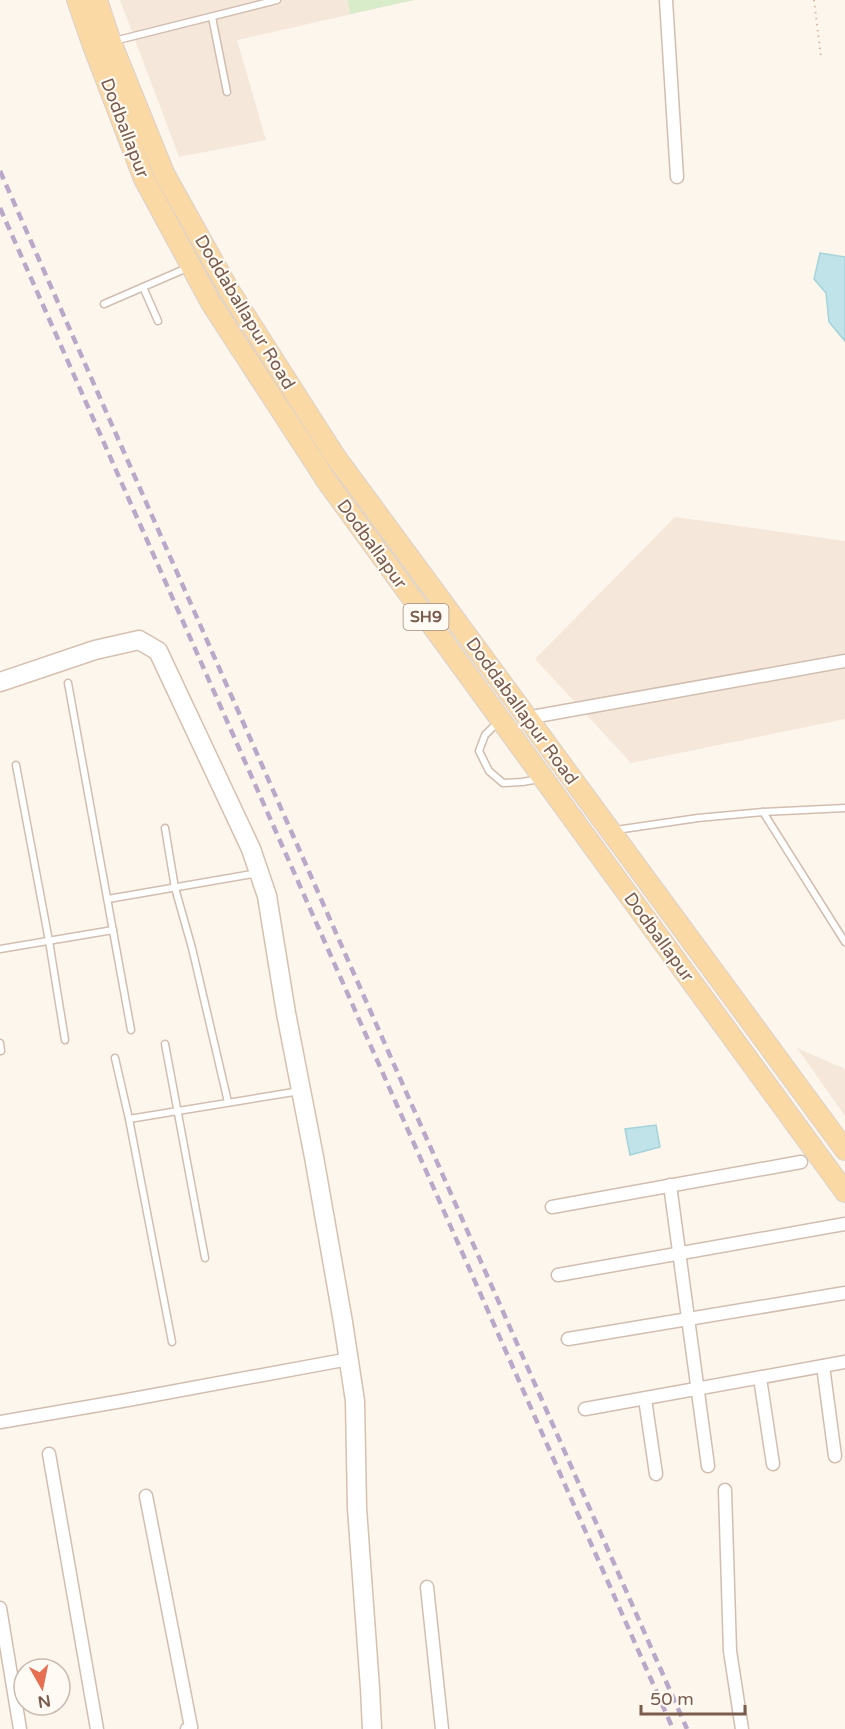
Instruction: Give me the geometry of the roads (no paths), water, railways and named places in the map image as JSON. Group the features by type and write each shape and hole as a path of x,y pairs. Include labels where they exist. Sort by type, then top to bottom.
{"main road":[{"name":"Dodballapur","path":"78,0 93,46 144,179 210,303 328,483 845,1192"},
{"name":"Doddaballapur Road","path":"97,0 111,42 164,173 229,290 335,456 845,1150"}],"street":[{"path":"666,0 677,177"},
{"path":"0,682 95,650 139,640 158,651 251,849 267,896 355,1401 357,1508 372,1729"},
{"path":"526,718 845,662"},
{"path":"552,1207 801,1162"},
{"path":"670,1185 708,1466"},
{"path":"558,1275 845,1224"},
{"path":"568,1339 845,1293"},
{"path":"0,1422 349,1359"},
{"path":"585,1410 845,1362"},
{"path":"823,1366 835,1456"},
{"path":"760,1378 773,1464"},
{"path":"645,1399 656,1474"},
{"path":"49,1454 97,1729"},
{"path":"725,1490 730,1651 742,1729"},
{"path":"146,1496 191,1727 187,1729"},
{"path":"427,1587 442,1729"},
{"path":"0,1608 20,1729"}],"lane":[{"path":"111,42 277,0"},
{"path":"212,17 228,92"},
{"path":"104,304 191,267"},
{"path":"143,287 159,321"},
{"path":"68,683 131,1030"},
{"path":"501,719 485,735 479,751 489,771 503,783 543,778"},
{"path":"16,765 65,1040"},
{"path":"610,831 698,818 845,808"},
{"path":"763,812 845,942"},
{"path":"165,828 175,888 192,948 228,1102"},
{"path":"108,899 259,873"},
{"path":"0,950 113,930"},
{"path":"0,1043 2,1052"},
{"path":"165,1044 205,1258"},
{"path":"115,1058 172,1342"},
{"path":"129,1119 301,1091"}],"water":[{"path":"820,253 845,257 845,341 829,322 826,293 814,279"},
{"path":"656,1125 660,1147 630,1155 625,1129"}],"railway":[{"path":"0,171 687,1729"},
{"path":"0,208 673,1729"}]}
